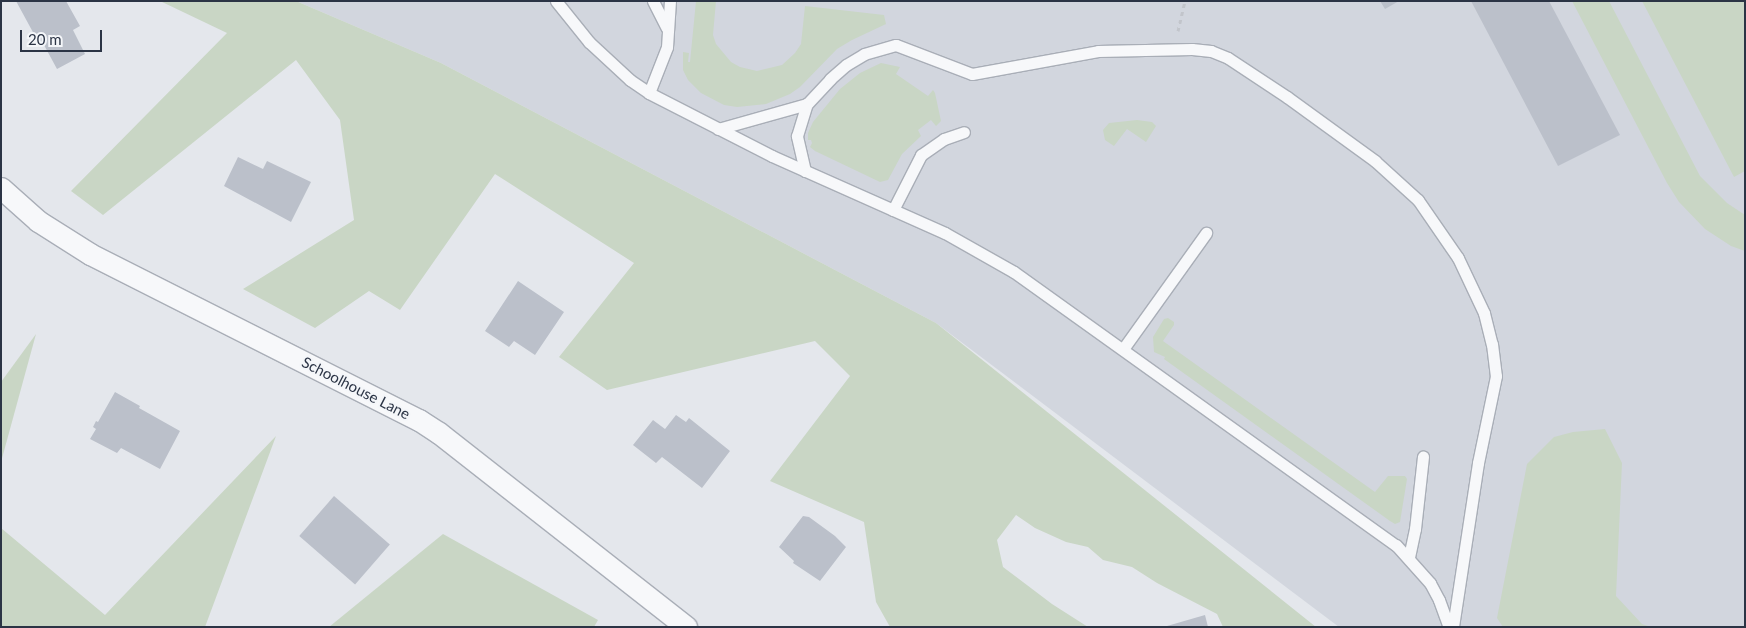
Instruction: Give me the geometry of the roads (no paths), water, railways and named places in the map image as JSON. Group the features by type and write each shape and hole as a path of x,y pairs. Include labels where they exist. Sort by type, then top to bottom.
{"street":[{"name":"Schoolhouse Lane","path":"1,188 38,221 90,254 419,420 439,433 686,627"}],"lane":[{"path":"556,1 589,42 649,94 805,171 945,233 1014,272 1396,545 1409,557 1435,592 1449,627"},
{"path":"653,1 667,28"},
{"path":"649,94 667,47 670,1"},
{"path":"805,171 797,136 808,104 830,79 858,58 880,48 896,46 972,74 1098,51 1173,48 1211,52 1228,58 1375,161 1400,182 1434,220 1472,285 1484,313 1492,344 1496,376 1478,463 1453,627"},
{"path":"718,129 808,104"},
{"path":"893,210 921,155 944,139 964,132"},
{"path":"1123,349 1206,234"},
{"path":"1409,557 1415,529 1423,456"}]}
